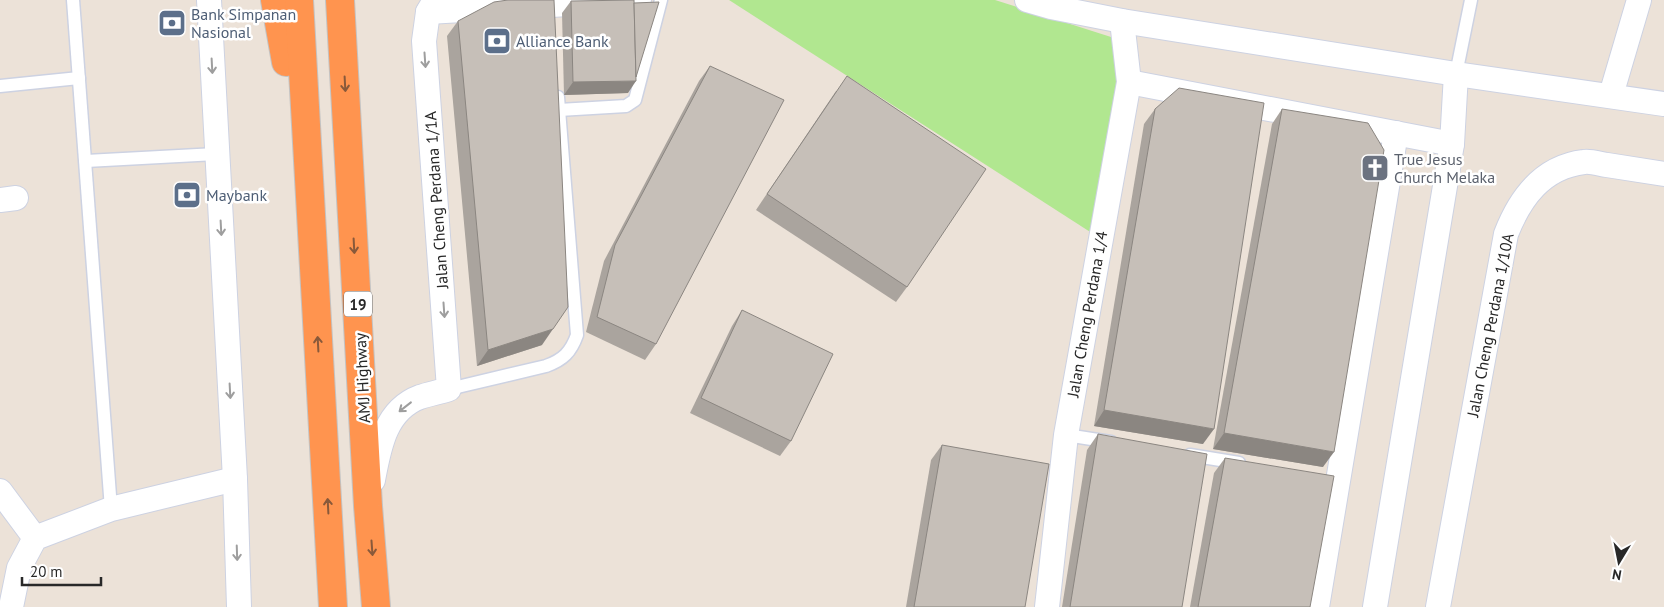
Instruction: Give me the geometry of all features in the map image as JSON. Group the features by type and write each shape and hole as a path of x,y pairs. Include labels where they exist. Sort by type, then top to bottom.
{"highway":[{"path":"275,0 279,12 311,232"},
{"path":"299,0 333,607"},
{"name":"AMJ Highway","path":"340,0 368,506 376,607"},
{"path":"342,43 354,0"}],"street":[{"path":"209,0 235,479 239,607"},
{"path":"432,6 554,9 639,0"},
{"path":"1027,0 1054,4 1122,21 1456,74 1664,104"},
{"path":"1611,95 1639,0"},
{"name":"Jalan Cheng Perdana 1/1A","path":"432,6 424,41 449,389"},
{"name":"Jalan Cheng Perdana 1/4","path":"1047,607 1066,435 1129,82 1122,21"},
{"path":"1375,607 1452,144 1456,74"},
{"path":"1129,82 1452,144"},
{"path":"1317,607 1334,478 1396,134"},
{"name":"Jalan Cheng Perdana 1/10A","path":"1438,607 1506,234 1514,213 1525,194 1542,179 1563,168 1584,162 1664,174"},
{"path":"368,506 379,447 392,417 418,398 449,389"},
{"path":"11,607 19,568 35,538 111,509 235,479"},
{"path":"0,491 35,538"}],"lane":[{"path":"74,0 111,509"},
{"path":"559,110 626,106 635,100 661,0"},
{"path":"1456,74 1472,0"},
{"path":"0,86 79,78"},
{"path":"449,389 559,362 572,349 577,335 557,81"},
{"path":"86,161 216,154"},
{"path":"1066,435 1125,444"},
{"path":"1174,452 1251,465"}],"green space":[{"path":"729,0 995,0 1133,44 1098,237"}],"building":[{"path":"508,0 554,0 568,307 553,329 488,350 458,21 494,2"},
{"path":"634,0 636,81 573,82 571,1"},
{"path":"659,2 636,77 634,3"},
{"path":"710,66 784,100 656,344 597,317 615,245"},
{"path":"847,76 986,169 907,287 767,194"},
{"path":"1179,88 1264,103 1214,429 1104,410 1155,109"},
{"path":"1282,109 1368,123 1384,150 1334,452 1224,433"},
{"path":"742,310 833,354 791,441 701,398"},
{"path":"1098,434 1207,454 1182,607 1070,607"},
{"path":"942,445 1049,464 1025,607 914,607"},
{"path":"1225,458 1334,476 1310,607 1198,607"}],"place":[{"name":"Bank Simpanan Nasional","path":"172,23"},
{"name":"Alliance Bank","path":"497,41"},
{"name":"True Jesus Church Melaka","path":"1375,168"},
{"name":"Maybank","path":"187,195"}]}
